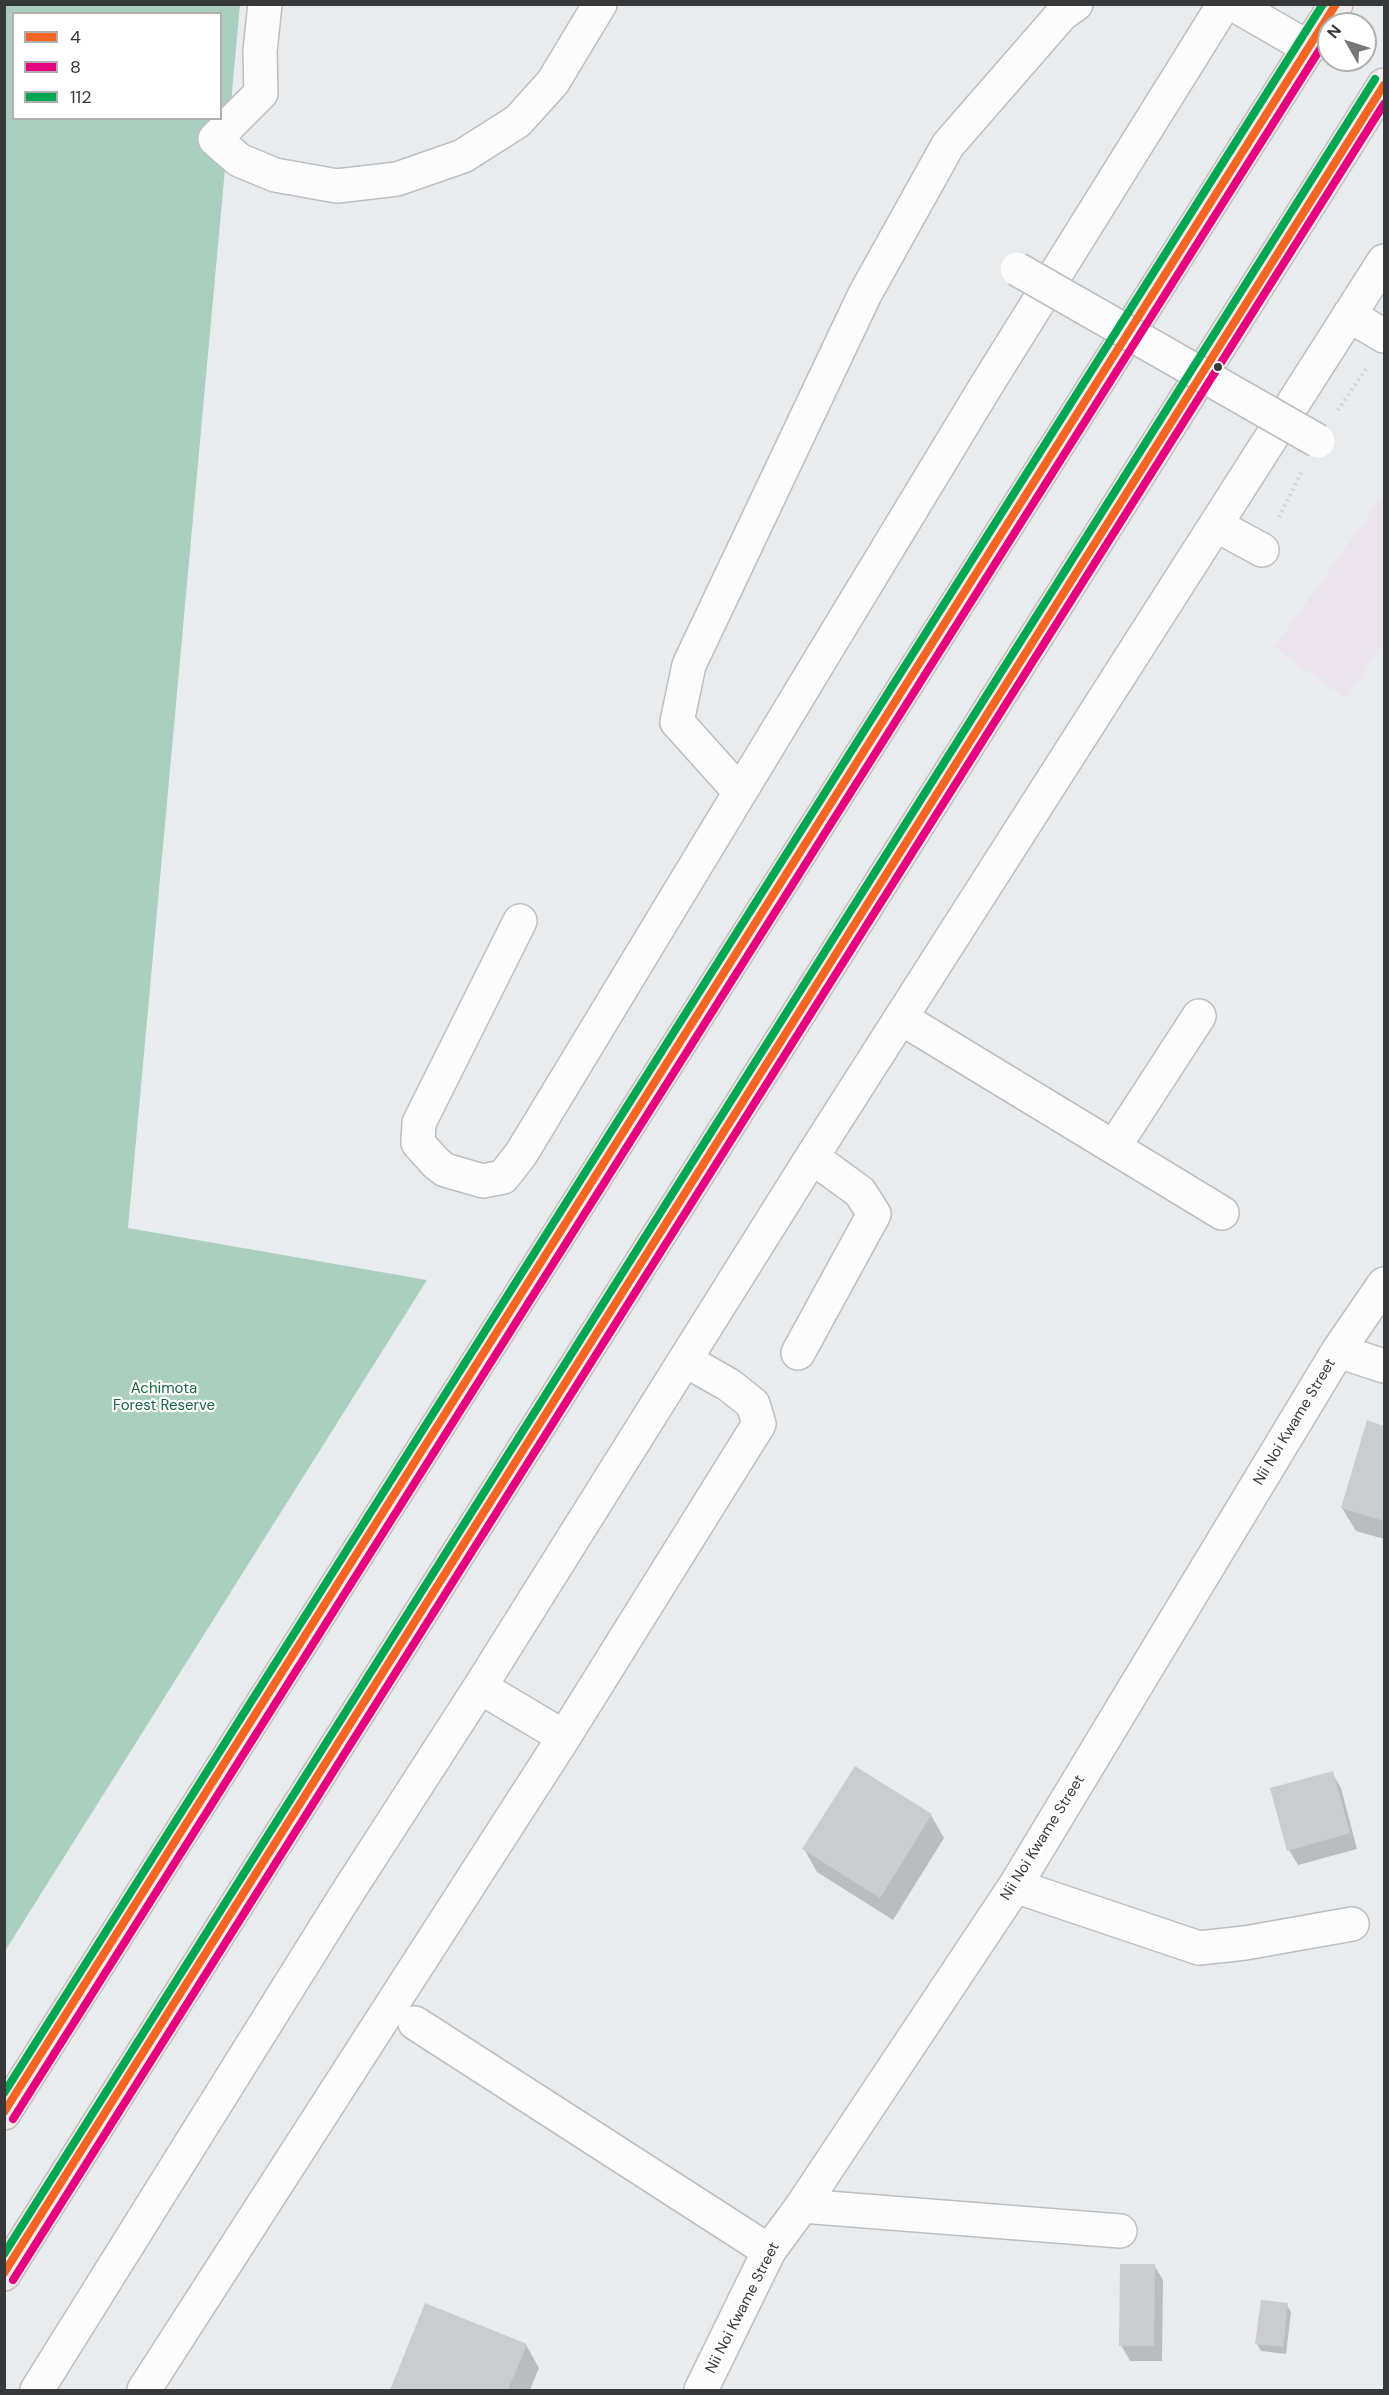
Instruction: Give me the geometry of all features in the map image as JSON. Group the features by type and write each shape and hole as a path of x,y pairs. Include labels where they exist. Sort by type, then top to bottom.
{"highway":[{"path":"4,2113 1336,4"},
{"path":"4,2274 1384,85"}],"street":[{"path":"265,4 260,51 261,93 214,139 239,160 275,175 337,186 397,179 441,164 463,156 518,121 553,82 600,4"},
{"path":"740,792 677,722 689,665 865,294 948,145 1062,14 1076,4"},
{"path":"520,921 419,1123 418,1143 436,1163 446,1170 483,1181 503,1177 520,1154 740,792 979,381 1120,154 1224,4"},
{"path":"1233,4 1308,48"},
{"path":"37,2391 344,1898 480,1687 812,1157 1384,261"},
{"path":"1017,269 1318,441"},
{"path":"1349,315 1384,336"},
{"path":"1216,525 1262,550"},
{"path":"1113,1147 1199,1016"},
{"path":"901,1018 1222,1213"},
{"path":"798,1353 874,1214 860,1192 812,1157"},
{"name":"Nii Noi Kwame Street","path":"701,2391 769,2251 802,2206 1015,1886 1338,1351 1384,1284"},
{"path":"1338,1351 1384,1366"},
{"path":"144,2391 564,1737 759,1424 753,1404 729,1385 685,1360"},
{"path":"480,1687 564,1737"},
{"path":"1015,1886 1199,1948 1245,1943 1352,1924"},
{"path":"416,2023 769,2251"},
{"path":"802,2206 1120,2230"}],"shaded area":[{"path":"1384,494 1384,642 1346,699 1274,647"}],"green space":[{"name":"Achimota Forest Reserve","path":"5,5 240,5 128,1228 427,1280 5,1951"}],"building":[{"path":"1367,1420 1384,1426 1384,1521 1341,1508"},
{"path":"855,1766 932,1814 880,1898 802,1849"},
{"path":"1333,1771 1350,1833 1287,1851 1270,1788"},
{"path":"1120,2264 1155,2264 1154,2346 1119,2346"},
{"path":"1261,2300 1288,2303 1283,2347 1255,2344"},
{"path":"425,2303 527,2344 508,2390 390,2390"}],"transit line":[{"name":"112","path":"4,2093 1323,4"},
{"name":"4","path":"4,2112 1336,4"},
{"name":"8","path":"13,2119 1317,54"},
{"name":"112","path":"4,2254 1375,79"},
{"name":"4","path":"4,2273 1384,85"},
{"name":"8","path":"13,2280 1384,104"}]}
